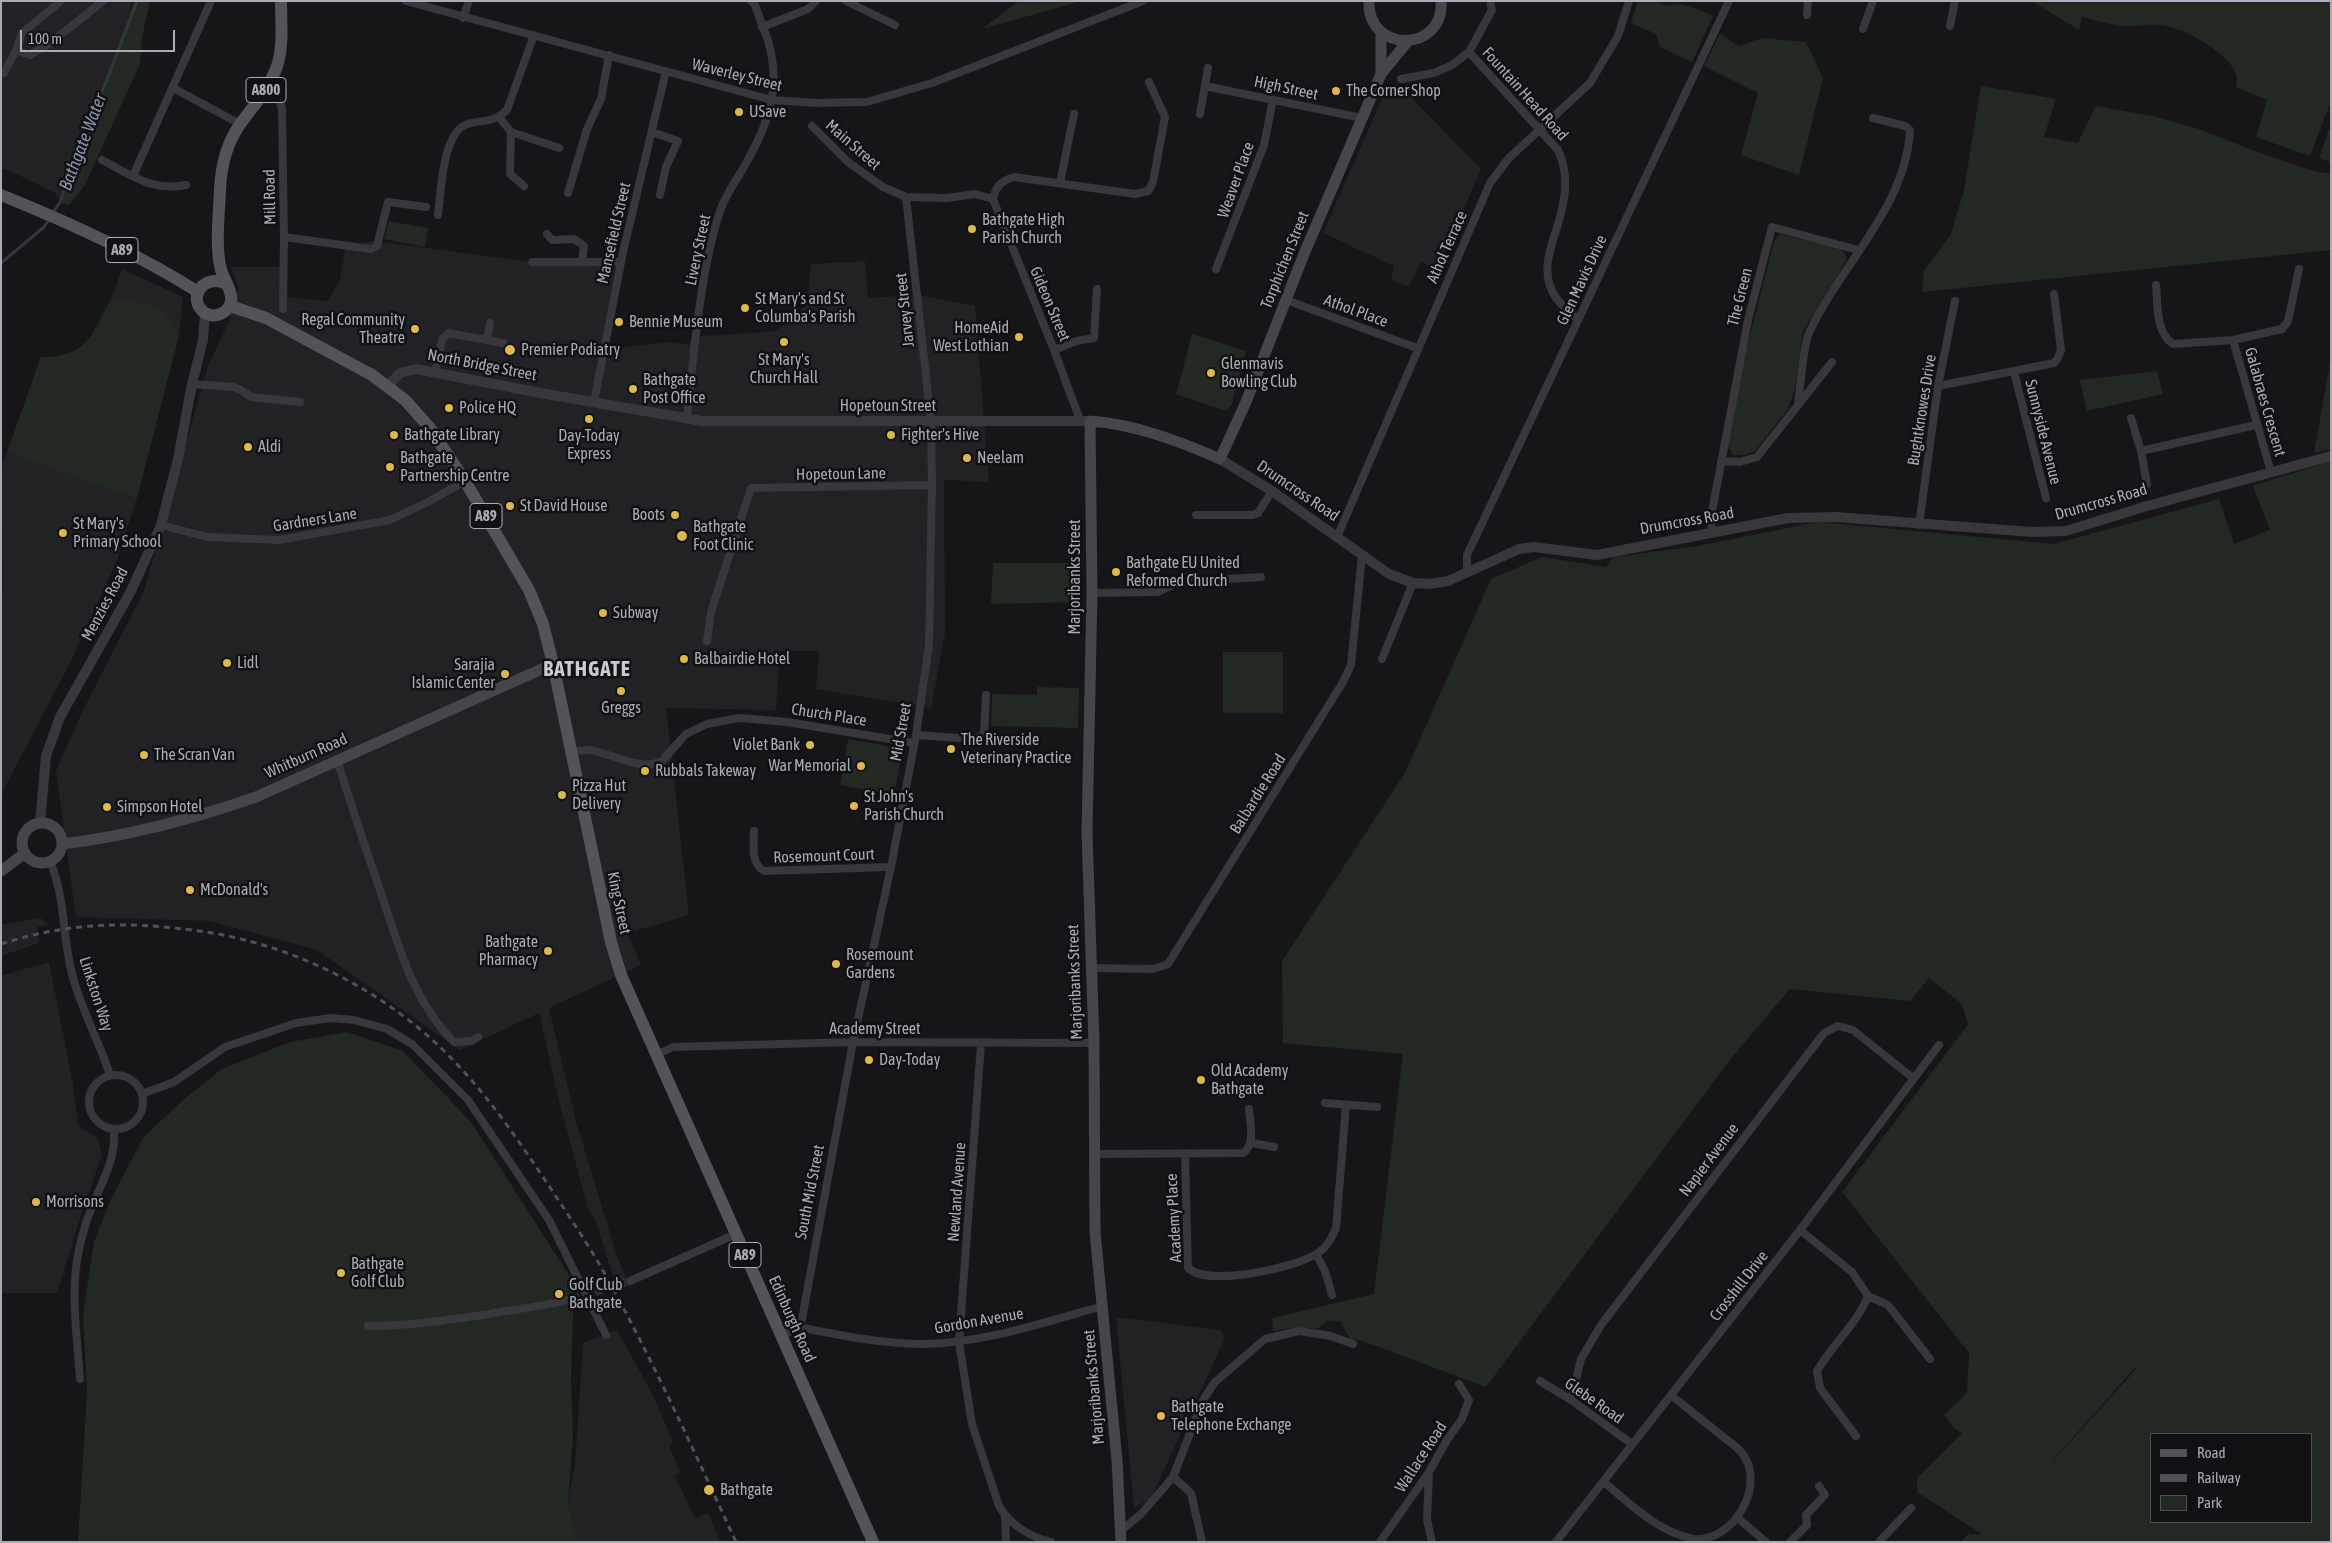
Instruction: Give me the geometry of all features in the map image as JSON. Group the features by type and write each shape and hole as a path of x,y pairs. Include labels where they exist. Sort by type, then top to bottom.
{"main road":[{"name":"A800","path":"229,295 221,267 222,168 229,144 240,124 265,92 277,67 280,49 281,1"},
{"path":"1367,4 1375,25 1382,33 1394,40 1408,41 1420,39 1429,33 1438,21 1442,9 1441,1"},
{"name":"Torphichen Street","path":"1381,74 1382,33"},
{"name":"Torphichen Street","path":"1220,459 1246,402 1286,300 1381,74 1408,41"},
{"name":"A89","path":"1,195 38,210 178,279 204,285 220,281 229,295 264,317 388,386 430,428 465,481 529,590 543,624 570,751"},
{"name":"A800","path":"204,285 220,246"},
{"path":"204,285 198,303 205,313 219,315 229,295"},
{"name":"Drumcross Road","path":"1085,420 1107,422 1144,432 1220,459"},
{"name":"Marjoribanks Street","path":"1085,420 1092,593 1087,832 1090,968 1094,1043 1093,1154 1095,1232 1103,1306 1122,1542"},
{"name":"Whitburn Road","path":"62,844 133,833 208,813 256,796 553,664"},
{"name":"King Street","path":"570,751 610,942 626,987 658,1054"},
{"path":"40,823 53,826 61,837 62,844 58,854 50,861 39,862 25,853 23,847 24,834 34,825 40,823"},
{"path":"1,871 25,853"},
{"name":"Edinburgh Road","path":"658,1054 873,1542"}],"street":[{"path":"4,73 16,50 22,33 61,1"},
{"path":"16,50 30,55 49,44 103,1"},
{"path":"133,176 211,1"},
{"name":"Waverley Street","path":"406,1 463,18 534,35 772,100 816,103 867,102 932,83 1143,1"},
{"path":"463,18 469,1"},
{"name":"Livery Street","path":"687,417 701,302 720,210 742,171 770,113 772,100 773,75 768,42 755,5 751,1"},
{"path":"762,27 808,9 816,1"},
{"path":"846,1 895,25"},
{"name":"Fountain Head Road","path":"1401,78 1434,73 1452,65 1469,52 1492,10 1490,1"},
{"name":"Athol Terrace","path":"1337,537 1417,348 1490,183 1509,158 1590,83 1618,36 1629,1"},
{"name":"Glen Mavis Drive","path":"1466,572 1467,555 1729,1"},
{"path":"1807,15 1808,1"},
{"path":"1863,29 1873,1"},
{"path":"1950,26 1955,1"},
{"path":"438,215 446,156 456,133 465,126 499,117 507,110 534,35"},
{"name":"Fountain Head Road","path":"1469,52 1558,150 1565,165 1566,179 1562,210 1549,252 1548,275 1556,298 1578,320"},
{"path":"568,193 587,129 601,99 609,55"},
{"path":"1200,114 1208,68"},
{"name":"Mansefield Street","path":"594,402 621,262 666,71"},
{"path":"992,200 995,188 1003,180 1014,177 1135,194 1148,191 1153,182 1165,117 1149,82"},
{"name":"High Street","path":"1205,86 1362,118"},
{"path":"173,88 240,124"},
{"name":"Mill Road","path":"265,92 279,100 282,108 283,309"},
{"name":"Weaver Place","path":"1216,268 1264,145 1273,100"},
{"path":"1060,184 1074,114"},
{"path":"499,117 511,132 558,148"},
{"path":"1798,405 1808,334 1858,250 1894,195 1910,144 1910,130 1905,126 1873,118"},
{"name":"Main Street","path":"812,126 848,162 883,187 906,197 947,198 975,194 992,200"},
{"path":"511,132 510,174 524,186"},
{"path":"652,132 678,141 666,166 660,196"},
{"path":"102,160 149,184 169,188 186,185"},
{"name":"Jarvey Street","path":"906,197 931,421"},
{"name":"Gideon Street","path":"992,200 1085,420"},
{"path":"284,236 371,249 377,246 388,202 426,208"},
{"name":"The Green","path":"1712,534 1711,517 1748,320 1772,227 1858,250"},
{"path":"547,234 552,240 574,240 584,246 582,262"},
{"path":"532,262 621,262"},
{"name":"Galabraes Crescent","path":"2156,285 2160,328 2166,339 2172,344 2233,340 2282,328 2288,321 2299,270"},
{"path":"1054,350 1076,341 1094,338 1097,289"},
{"name":"Sunnyside Avenue","path":"1938,386 2054,363 2061,350 2054,294"},
{"name":"Athol Place","path":"1286,300 1417,348"},
{"name":"Bughtknowes Drive","path":"1919,525 1938,386 1955,301"},
{"name":"Menzies Road","path":"40,823 46,756 60,717 131,591 161,524 178,459 192,384 204,337 205,313"},
{"name":"Menzies Road","path":"204,337 219,315"},
{"path":"487,339 490,323"},
{"path":"435,372 444,336 453,334 503,343"},
{"name":"Galabraes Crescent","path":"2233,340 2270,472"},
{"path":"1721,461 1740,462 1757,457 1832,362"},
{"name":"North Bridge Street","path":"388,386 400,373 408,370 435,372 594,402 687,417"},
{"name":"Sunnyside Avenue","path":"2014,372 2046,498"},
{"path":"192,384 233,387 251,397 300,402"},
{"name":"Hopetoun Street","path":"687,417 702,421 1085,420"},
{"path":"2131,418 2141,452 2147,484"},
{"name":"Mid Street","path":"853,1042 915,739 929,645 932,485 931,421"},
{"path":"2141,452 2256,425"},
{"name":"Drumcross Road","path":"1220,459 1272,491 1389,574 1414,583 1448,581 1519,549 1534,547 1597,555 1788,518 1817,516 2032,532 2066,531 2147,506 2331,456"},
{"name":"Gardners Lane","path":"161,524 209,538 279,540 390,520 428,502 465,481"},
{"name":"Hopetoun Lane","path":"708,641 710,612 752,488 932,485"},
{"path":"1196,515 1252,515 1258,513 1272,491"},
{"name":"Balbardie Road","path":"1090,968 1153,969 1168,964 1343,682 1351,665 1362,555"},
{"path":"1092,593 1158,592 1179,582 1261,578"},
{"path":"1382,659 1414,583"},
{"name":"Church Place","path":"570,751 592,750 634,764 648,765 661,762 686,734 707,724 739,718 788,722 915,739 973,739 984,735 986,696"},
{"path":"337,760 397,943 409,975 424,1006 436,1025 454,1042 472,1041 478,1037"},
{"name":"Rosemount Court","path":"754,831 758,840 754,861 764,871 890,867"},
{"name":"Linkston Way","path":"50,861 62,899 66,946 72,975 110,1075"},
{"path":"142,1094 174,1082 225,1047 296,1024 331,1018 354,1020 387,1030 412,1044 468,1100 550,1220 606,1335"},
{"name":"Napier Avenue","path":"1571,1400 1581,1359 1601,1325 1824,1033 1838,1026 1852,1030 1913,1078"},
{"name":"Academy Street","path":"658,1054 673,1047 853,1042 1094,1043"},
{"name":"South Mid Street","path":"798,1328 853,1042"},
{"name":"Newland Avenue","path":"981,1044 959,1342 972,1424 990,1480 1006,1517"},
{"name":"Crosshill Drive","path":"1556,1542 1800,1230 1939,1045"},
{"path":"110,1075 126,1077 133,1081 142,1094 142,1112 137,1119 123,1129 114,1130 98,1122 89,1106 91,1091 96,1084 110,1075"},
{"path":"1325,1103 1377,1107"},
{"name":"Academy Place","path":"1185,1155 1188,1268 1198,1274 1251,1275 1316,1254 1332,1238 1336,1228 1346,1105"},
{"path":"1249,1109 1252,1143 1274,1147"},
{"path":"80,1379 75,1312 76,1273 86,1222 111,1166 115,1142 114,1130"},
{"name":"Academy Place","path":"1093,1154 1185,1155 1243,1153 1249,1149 1252,1143"},
{"path":"1800,1230 1852,1272 1868,1296 1888,1305 1930,1359"},
{"path":"630,1281 736,1234"},
{"path":"1316,1254 1332,1296"},
{"path":"1856,1436 1820,1388 1817,1371 1824,1359 1863,1309 1868,1296"},
{"path":"368,1326 399,1326 454,1319 552,1304 572,1298"},
{"name":"Gordon Avenue","path":"798,1328 857,1339 890,1342 923,1344 959,1342 1016,1330 1103,1306"},
{"path":"782,1336 798,1328"},
{"path":"1122,1530 1141,1514 1173,1477 1203,1400 1215,1382 1265,1339 1299,1331 1331,1336 1353,1344"},
{"name":"Glebe Road","path":"1540,1381 1571,1400 1632,1444"},
{"name":"Wallace Road","path":"1380,1542 1429,1472 1447,1440 1462,1419 1469,1400 1459,1384"},
{"path":"1604,1482 1643,1516 1666,1529 1695,1540 1717,1536 1739,1519 1750,1496 1751,1473 1743,1453 1671,1395"},
{"path":"1429,1472 1427,1520 1432,1542"},
{"path":"1173,1477 1191,1493 1202,1542"},
{"path":"1790,1542 1807,1525 1806,1515 1825,1495 1819,1486"},
{"path":"1879,1542 1911,1508"},
{"path":"1006,1517 1007,1541"},
{"path":"1006,1517 1022,1530 1051,1542"},
{"path":"1739,1519 1766,1542"}],"shaded area":[{"path":"1,1 132,1 125,35 60,202 55,193 10,171 1,169"},
{"path":"1405,91 1481,169 1438,269 1421,262 1409,287 1391,280 1394,266 1323,233 1385,92"},
{"path":"373,241 532,262 621,262 604,350 669,342 689,345 691,337 776,331 807,304 811,264 865,261 868,298 917,295 975,306 989,482 944,480 945,633 931,708 816,689 819,651 780,651 776,710 666,708 689,915 628,933 641,965 549,1008 576,1121 617,1256 630,1288 613,1276 596,1222 588,1209 558,1097 539,1013 460,1050 317,950 210,921 76,917 56,771 83,710 144,591 208,366 228,323 239,288 231,267 284,267 283,297 328,301 340,279 346,245"},
{"name":"St Mary's Primary School","path":"122,269 183,297 179,335 135,504 116,563 70,663 1,795 1,594 3,589 1,469 41,357 53,357 81,348 89,339 110,301"},
{"path":"41,918 48,925 37,927 39,943 1,956 1,925"},
{"path":"49,962 73,1085 78,1126 98,1138 102,1155 57,1293 1,1293 1,976"},
{"path":"1116,1317 1220,1330 1225,1338 1151,1498 1134,1508"},
{"path":"617,1330 655,1399 673,1443 669,1446 680,1472 675,1476 695,1518 708,1513 721,1542 578,1542 568,1502 575,1465 583,1343"}],"green space":[{"path":"134,1 150,1 142,38 140,64 84,187 69,205 61,203 97,110"},
{"path":"1019,1 1082,1 982,29"},
{"path":"1638,1 1653,1 1668,6 1673,4 1684,5 1713,16 1692,62 1660,47 1656,34 1631,23"},
{"path":"2032,1 2331,1 2331,101 2310,156 2256,137 2267,100 2236,87 2237,76 2231,64 2215,50 2195,37 2166,26 2108,24 2082,17 2079,30"},
{"path":"1720,34 1739,46 1762,38 1806,42 1823,78 1799,175 1741,155 1758,93 1704,66"},
{"path":"1981,86 2056,99 2044,137 2078,143 2096,106 2153,116 2199,129 2313,171 2331,174 2331,250 1922,292 1924,271 1951,234 1964,190"},
{"path":"2331,124 2331,162 2319,158"},
{"path":"389,221 428,228 425,247 384,239"},
{"path":"1779,234 1842,249 1847,259 1803,331 1795,388 1788,409 1755,451 1744,455 1733,455 1727,444 1746,351 1774,242"},
{"path":"122,300 140,302 157,308 171,319 179,335 137,498 7,452 41,357 55,357 76,350 91,335 109,304"},
{"name":"Glenmavis Bowling Club","path":"1192,334 1246,351 1232,404 1226,411 1176,394"},
{"path":"2331,358 2331,449 2314,453"},
{"path":"2157,371 2163,394 2087,411 2080,380"},
{"path":"2331,461 2331,1542 1961,1542 1968,1534 1983,1535 1917,1492 1917,1478 1962,1433 1955,1429 1944,1415 1967,1393 1969,1353 1842,1192 1968,1024 1962,1004 1929,978 1910,1001 1790,989 1732,1057 1486,1387 1363,1341 1350,1339 1340,1321 1327,1321 1317,1329 1298,1327 1273,1331 1272,1318 1374,1294 1403,1054 1283,1043 1282,961 1405,773 1491,579 1542,557 1606,567 1613,557 1698,546 1818,522 2054,544 2219,499 2234,544 2270,530 2253,486","holes":["2139,1366 2053,1461 2134,1369"]},
{"path":"993,563 1079,563 1078,602 991,604"},
{"path":"1223,652 1283,652 1283,713 1223,713"},
{"path":"1037,687 1079,688 1078,728 991,726 992,694 1037,695"},
{"path":"848,739 903,749 894,795 840,785"},
{"path":"347,1032 403,1051 471,1122 574,1283 571,1378 573,1436 568,1502 578,1542 78,1542 87,1392 83,1314 94,1242 111,1199 143,1138 183,1100 222,1069 290,1042"}],"waterway":[{"name":"Bathgate Water","path":"53,213 60,202 137,1"},
{"name":"Bathgate Water","path":"1,263 44,227 50,218"}],"tunnel":[{"path":"572,1299 630,1281"}],"railway":[{"path":"1,944 51,931 123,925 173,928 232,937 264,945 328,970 358,986 414,1024 454,1061 506,1123 564,1208 601,1267 688,1438 736,1542"}],"place":[{"name":"The Corner Shop","path":"1336,91"},
{"name":"USave","path":"739,112"},
{"name":"Bathgate High Parish Church","path":"972,229"},
{"name":"St Mary's and St Columba's Parish","path":"745,308"},
{"name":"Bennie Museum","path":"619,322"},
{"name":"Regal Community Theatre","path":"415,329"},
{"name":"HomeAid West Lothian","path":"1019,337"},
{"name":"St Mary's Church Hall","path":"784,342"},
{"name":"Premier Podiatry","path":"510,350"},
{"name":"Glenmavis Bowling Club","path":"1211,373"},
{"name":"Bathgate Post Office","path":"633,389"},
{"name":"Police HQ","path":"449,408"},
{"name":"Day-Today Express","path":"589,419"},
{"name":"Bathgate Library","path":"394,435"},
{"name":"Fighter's Hive","path":"891,435"},
{"name":"Aldi","path":"248,447"},
{"name":"Neelam","path":"967,458"},
{"name":"Bathgate Partnership Centre","path":"390,467"},
{"name":"St David House","path":"510,506"},
{"name":"Boots","path":"675,515"},
{"name":"St Mary's Primary School","path":"63,533"},
{"name":"Bathgate Foot Clinic","path":"682,536"},
{"name":"Bathgate EU United Reformed Church","path":"1116,572"},
{"name":"Subway","path":"603,613"},
{"name":"Balbairdie Hotel","path":"684,659"},
{"name":"Lidl","path":"227,663"},
{"name":"Sarajia Islamic Center","path":"505,674"},
{"name":"Greggs","path":"621,691"},
{"name":"Violet Bank","path":"810,745"},
{"name":"The Riverside Veterinary Practice","path":"951,749"},
{"name":"The Scran Van","path":"144,755"},
{"name":"War Memorial","path":"861,766"},
{"name":"Rubbals Takeway","path":"645,771"},
{"name":"Pizza Hut Delivery","path":"562,795"},
{"name":"St John's Parish Church","path":"854,806"},
{"name":"Simpson Hotel","path":"107,807"},
{"name":"McDonald's","path":"190,890"},
{"name":"Bathgate Pharmacy","path":"548,951"},
{"name":"Rosemount Gardens","path":"836,964"},
{"name":"Day-Today","path":"869,1060"},
{"name":"Old Academy Bathgate","path":"1201,1080"},
{"name":"Morrisons","path":"36,1202"},
{"name":"Bathgate Golf Club","path":"341,1273"},
{"name":"Golf Club Bathgate","path":"559,1294"},
{"name":"Bathgate Telephone Exchange","path":"1161,1416"},
{"name":"Bathgate","path":"709,1490"}],"district":[{"name":"BATHGATE","path":"587,669"}]}
